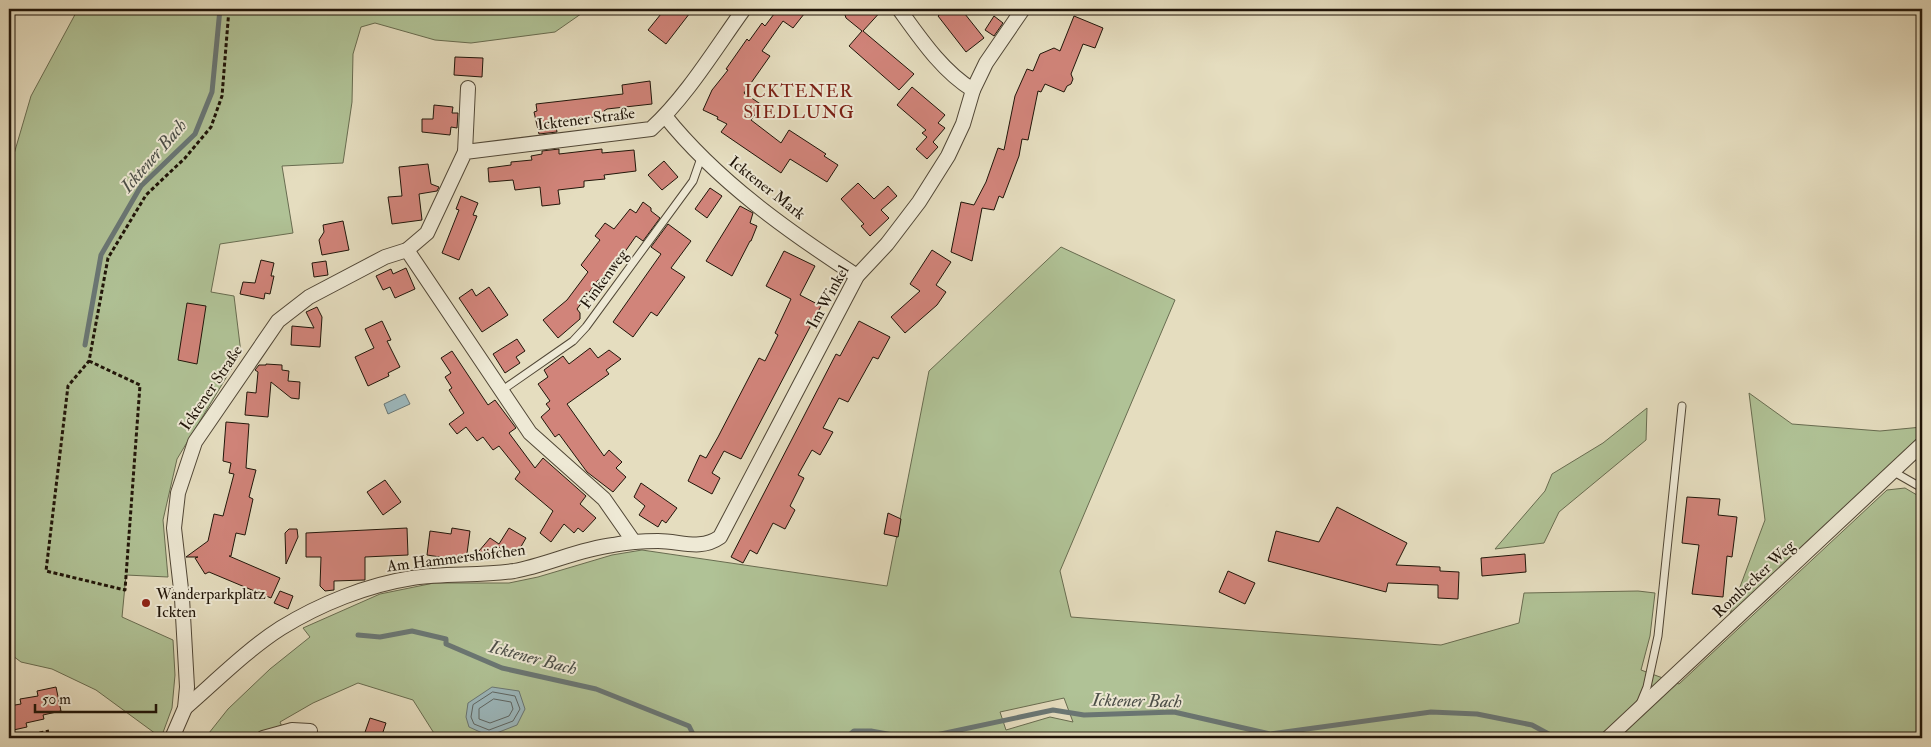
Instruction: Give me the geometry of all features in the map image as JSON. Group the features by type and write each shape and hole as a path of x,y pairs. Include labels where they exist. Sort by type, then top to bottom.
{"street":[{"name":"Icktener Straße","path":"465,152 651,129 665,116 744,9"},
{"path":"899,9 946,68 973,90"},
{"name":"Im Winkel","path":"634,542 660,541 697,545 711,544 720,537 857,276 887,244 919,202 948,156 960,129 973,90 986,63 1023,9"},
{"name":"Icktener Straße","path":"172,738 185,708 187,687 187,659 174,528 178,493 195,442 278,321 309,296 385,257 408,250 427,233 465,152 468,88"},
{"name":"Icktener Mark","path":"665,116 701,158 759,207 857,276"},
{"path":"408,250 530,434 604,499 634,542"},
{"name":"Rombecker Weg","path":"1608,738 1922,444"},
{"name":"Am Hammershöfchen","path":"185,708 281,628 338,600 383,584 413,578 514,571 603,546 634,542"},
{"path":"263,738 292,730 310,732"}],"lane":[{"name":"Finkenweg","path":"500,391 573,341 586,327 693,181 701,158"},
{"path":"1636,713 1647,687 1658,636 1682,406"},
{"path":"1894,472 1922,488"}],"path":[{"path":"88,361 140,386 125,590 46,571 68,386 88,361 108,258 146,195 185,158 211,127 222,96 229,9"},
{"path":"1915,9 1922,18"},
{"path":"14,738 49,731"}],"green space":[{"path":"78,9 588,9 555,32 471,43 435,40 375,23 361,27 353,54 352,102 343,163 282,166 293,233 220,244 211,292 234,296 241,353 177,459 163,520 168,577 126,575 122,617 173,640 175,675 172,708 161,738 157,738 156,734 96,690 52,669 21,662 9,653 9,171 31,96"},
{"path":"1061,247 1175,300 1060,571 1071,617 1441,645 1519,623 1524,593 1638,591 1655,593 1650,636 1641,670 1679,684 1887,490 1905,488 1922,498 1922,738 437,738 413,700 358,683 313,703 280,722 287,738 205,738 228,709 270,669 310,637 303,628 380,594 434,583 509,583 538,577 612,555 642,550 887,586 929,371","holes":["1064,698 1073,722 1050,717 1006,730 1000,712"]},
{"path":"1749,393 1792,424 1880,431 1922,427 1922,438 1728,619 1765,520"},
{"path":"1647,408 1646,440 1559,512 1544,543 1495,549 1545,491 1552,474 1603,443"}],"water":[{"path":"405,394 410,404 388,414 384,404"},
{"path":"492,687 519,691 525,709 517,725 489,736 469,727 466,717 468,703"}],"building":[{"path":"665,9 693,9 666,44 648,30"},
{"path":"766,9 808,9 793,28 783,21 762,51 770,56 744,93 762,105 751,120 781,143 789,130 826,154 824,156 838,165 827,182 790,159 781,173 721,132 727,124 717,119 718,117 703,110 712,90 728,70 726,69 747,39 749,41 762,23 765,26 774,14"},
{"path":"843,9 883,9 863,31 914,74 899,90 849,46 862,31 846,18"},
{"path":"946,9 961,9 984,38 966,52 938,16"},
{"path":"994,16 1003,23 994,36 985,30"},
{"path":"1074,16 1103,28 1095,48 1083,44 1071,74 1073,79 1064,92 1045,84 1041,92 1038,91 1028,140 1022,139 1019,156 1003,198 999,196 994,210 982,208 972,261 951,252 961,202 974,205 986,182 998,148 1004,150 1015,96 1027,69 1033,71 1040,54 1054,48 1060,51"},
{"path":"455,57 483,58 482,77 454,75"},
{"path":"650,81 652,104 607,109 604,111 604,116 555,121 557,132 539,134 534,112 537,111 536,104 623,94 622,85"},
{"path":"912,87 945,115 938,123 945,128 933,142 938,147 927,159 916,149 927,137 922,133 926,130 897,105"},
{"path":"434,105 453,107 452,113 458,113 457,128 451,127 450,135 422,132 422,119 433,119"},
{"path":"559,149 559,154 602,149 602,153 634,150 636,171 604,175 605,179 584,181 584,187 558,190 560,204 542,206 540,187 515,190 513,180 489,182 488,168 511,165 511,162 532,160 531,156 542,154 542,151"},
{"path":"664,161 678,177 662,190 648,175"},
{"path":"428,164 431,184 439,187 437,191 419,194 422,220 392,224 388,197 402,196 399,167"},
{"path":"858,183 874,199 888,186 897,196 881,210 889,218 870,236 861,226 864,224 841,199"},
{"path":"710,188 722,196 707,218 695,209"},
{"path":"461,196 478,203 473,215 477,216 459,260 442,253 459,210 456,209"},
{"path":"643,202 660,218 643,241 636,236 622,256 600,281 598,280 577,309 580,313 580,319 558,338 543,320 567,300 588,272 581,265 600,240 595,236 605,223 614,229 630,209 636,213"},
{"path":"740,206 753,213 750,223 757,226 732,276 706,261"},
{"path":"343,221 349,250 322,255 319,240 324,232 323,225"},
{"path":"668,224 691,241 671,268 685,277 657,316 651,312 633,337 613,322 661,254 651,247"},
{"path":"932,250 951,262 936,285 946,292 937,305 905,333 891,317 920,291 910,284"},
{"path":"784,251 815,266 800,295 821,306 741,459 724,451 712,473 720,478 712,494 688,481 700,455 706,458 759,358 765,361 778,335 775,333 791,299 766,286"},
{"path":"261,260 274,263 271,276 274,276 270,294 265,293 264,299 240,294 243,282 255,283"},
{"path":"326,261 328,275 314,277 312,263"},
{"path":"406,268 415,289 395,298 390,287 383,290 376,276 391,269 393,274"},
{"path":"489,287 508,315 482,332 459,298 472,289 476,296"},
{"path":"187,303 206,306 197,364 178,360"},
{"path":"317,307 322,317 320,347 291,345 292,326 314,328 306,312"},
{"path":"382,321 391,340 387,341 400,367 388,373 389,376 368,386 355,357 374,348 365,329"},
{"path":"859,321 890,337 878,359 873,357 848,402 839,398 823,428 833,432 820,455 812,450 798,475 804,478 790,506 795,510 785,529 773,523 757,554 750,550 743,563 731,557 836,354 840,356"},
{"path":"517,339 525,351 516,357 520,363 505,373 493,354"},
{"path":"590,348 598,358 609,350 621,359 606,370 609,374 567,404 604,456 609,450 622,462 616,468 626,477 613,492 587,472 559,434 555,437 541,417 550,409 546,404 550,401 538,384 548,377 544,370 563,356 569,364"},
{"path":"452,351 488,405 495,400 516,428 509,433 535,468 543,458 586,496 580,504 596,518 583,532 578,528 574,533 564,524 551,542 540,533 553,511 515,479 520,472 499,446 493,450 483,437 477,441 466,427 457,434 449,424 464,413 449,390 452,388 445,377 451,373 441,358"},
{"path":"259,365 282,365 282,370 289,371 288,381 300,382 299,399 291,398 271,382 268,417 245,415 247,392 256,393 258,372 255,370"},
{"path":"226,422 249,424 246,468 256,470 249,497 253,499 245,535 236,533 231,556 229,556 280,578 271,598 209,572 205,574 195,558 198,557 186,557 208,541 214,514 223,516 234,474 229,473 231,463 223,461"},
{"path":"385,480 401,502 383,515 367,492"},
{"path":"641,483 677,508 666,523 662,520 658,527 639,515 645,506 634,497"},
{"path":"1687,497 1720,499 1718,515 1737,517 1732,557 1727,556 1723,597 1692,594 1699,545 1682,543"},
{"path":"1337,507 1407,543 1396,565 1440,567 1440,571 1459,572 1458,599 1438,598 1438,585 1388,583 1386,592 1268,561 1276,531 1319,542"},
{"path":"888,513 901,519 898,537 884,534"},
{"path":"407,528 408,555 365,557 365,580 334,581 334,590 325,591 320,586 321,557 306,557 306,533"},
{"path":"452,528 470,531 466,561 427,555 430,531 451,534"},
{"path":"509,528 526,538 515,557 499,547 493,559 479,551 490,538 499,544"},
{"path":"289,529 297,529 298,537 286,564 285,533"},
{"path":"1525,554 1526,572 1482,576 1481,558"},
{"path":"1228,571 1255,583 1245,604 1219,592"},
{"path":"280,591 293,596 288,609 274,603"},
{"path":"56,687 61,711 43,715 44,719 26,723 27,727 9,731 9,706 21,704 20,699 38,696 37,691"},
{"path":"370,718 386,723 381,738 363,738"}],"waterway":[{"name":"Icktener Bach","path":"85,345 101,255 141,186 195,134 212,92 220,9"},
{"name":"Icktener Bach","path":"358,635 380,637 412,631 446,639 446,644 502,668 596,689 689,726 695,738"},
{"name":"Icktener Bach","path":"922,738 1053,710 1084,715 1174,712 1270,734 1431,712 1477,714 1532,725 1556,738"},
{"name":"Icktener Bach","path":"846,738 854,731 871,731 909,738"}],"place":[{"name":"Wanderparkplatz Ickten","path":"146,603"}],"district":[{"name":"ICKTENER SIEDLUNG","path":"799,101"}]}
